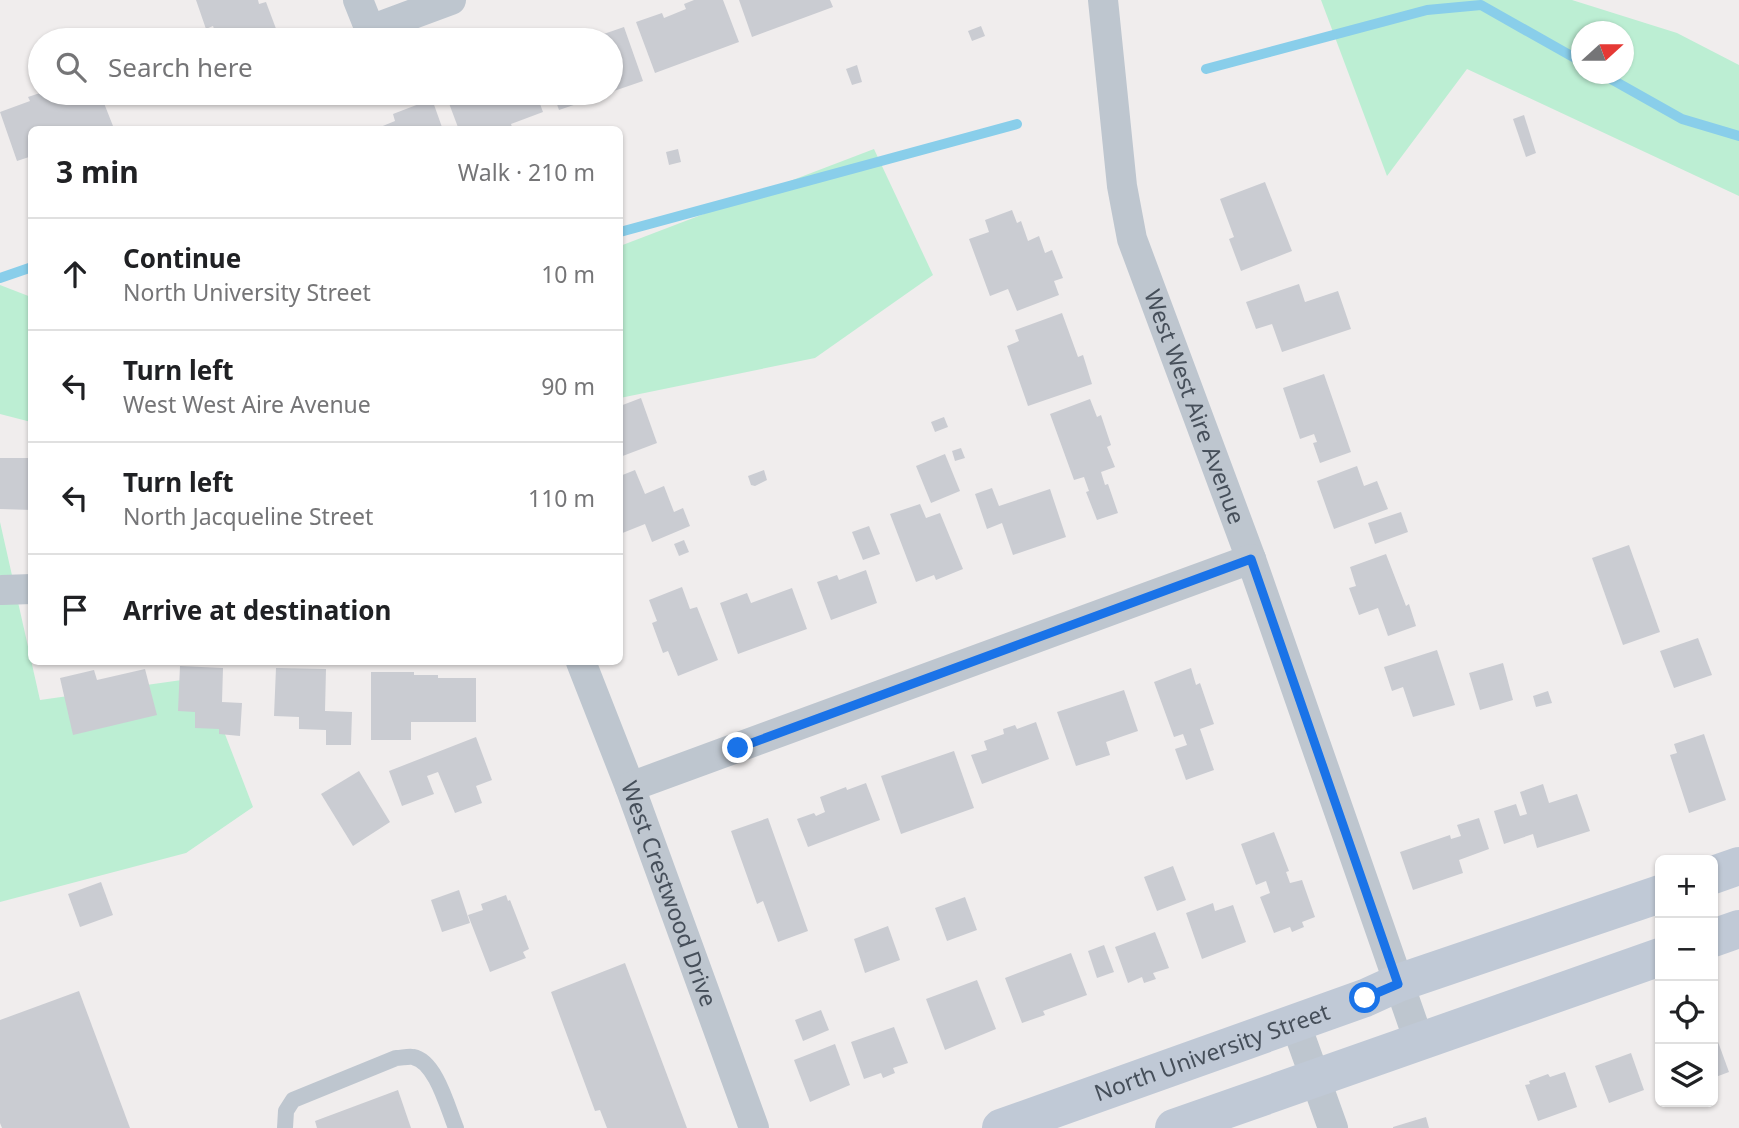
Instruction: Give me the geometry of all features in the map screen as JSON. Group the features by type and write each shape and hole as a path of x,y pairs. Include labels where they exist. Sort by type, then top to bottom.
{"main road":[{"path":"1718,873 1739,866"},
{"name":"North University Street","path":"1001,1128 1398,984 1655,896"},
{"path":"1718,936 1739,929"},
{"path":"1174,1128 1655,959"}],"street":[{"path":"358,0 369,28"},
{"path":"375,28 451,0"},
{"name":"West West Aire Avenue","path":"1103,0 1122,186 1132,239 1251,559 1419,1041"},
{"path":"630,788 1251,559"},
{"path":"2,590 28,589"},
{"name":"West Crestwood Drive","path":"582,665 754,1128"},
{"path":"1295,1022 1333,1128"}],"lane":[{"path":"285,1128 286,1111 293,1100 396,1058 413,1056 427,1065 435,1077 456,1128"}],"green space":[{"path":"1321,0 1572,0 1677,33 1739,65 1739,196 1467,69 1387,176"},
{"path":"874,149 933,275 815,358 623,397 623,245"},
{"path":"0,285 28,296 28,421 0,414"},
{"path":"0,522 28,647 28,665 32,665 40,700 203,677 253,807 186,853 0,902"}],"building":[{"path":"196,0 258,0 259,4 266,2 276,28 213,26 206,28"},
{"path":"694,0 723,0 739,42 655,73 636,22 662,13 664,18 686,9 684,4"},
{"path":"739,0 830,0 833,7 752,37"},
{"path":"981,26 985,36 972,41 968,31"},
{"path":"624,27 643,81 623,88 623,28"},
{"path":"857,65 862,82 852,85 846,69"},
{"path":"28,102 28,105 105,105 113,126 28,126 28,157 17,161 0,112"},
{"path":"416,105 434,105 442,126 383,126 395,121 393,114"},
{"path":"450,105 540,105 543,112 512,126 458,126"},
{"path":"557,105 574,105 559,110"},
{"path":"1524,115 1536,153 1526,157 1513,119"},
{"path":"678,149 681,162 669,165 666,152"},
{"path":"1265,182 1292,251 1241,271 1229,239 1234,237 1220,199"},
{"path":"1012,210 1017,223 1021,221 1028,241 1039,236 1045,253 1052,250 1063,278 1054,281 1059,295 1017,311 1008,289 990,296 969,239 989,232 985,220"},
{"path":"1299,284 1305,302 1338,291 1351,329 1282,352 1272,324 1256,329 1246,302"},
{"path":"1062,313 1078,357 1083,355 1092,384 1028,406 1007,346 1019,341 1015,330"},
{"path":"1324,374 1351,452 1320,463 1313,443 1317,442 1314,434 1300,439 1283,388"},
{"path":"641,398 657,443 623,456 623,405"},
{"path":"1090,399 1097,417 1101,415 1111,445 1107,447 1115,467 1101,472 1118,513 1097,520 1086,492 1089,491 1084,477 1074,480 1050,414"},
{"path":"944,417 948,427 935,432 931,422"},
{"path":"961,448 965,458 955,461 952,451"},
{"path":"945,454 960,491 931,503 916,466"},
{"path":"0,458 28,458 28,510 0,509"},
{"path":"1357,466 1364,486 1377,481 1388,509 1334,529 1317,481"},
{"path":"635,470 645,494 664,486 674,512 683,508 690,526 652,542 645,524 623,533 623,475"},
{"path":"764,470 767,480 755,486 751,485 748,476"},
{"path":"992,488 999,506 1050,489 1066,537 1013,555 1002,523 987,529 975,494"},
{"path":"920,504 926,518 940,513 963,569 936,580 934,575 916,582 890,514"},
{"path":"1401,512 1408,532 1375,544 1368,523"},
{"path":"869,526 880,554 863,560 852,532"},
{"path":"684,540 689,552 679,556 674,544"},
{"path":"1629,545 1660,632 1623,645 1592,558"},
{"path":"1386,554 1416,626 1388,636 1378,608 1359,615 1349,588 1356,586 1350,567"},
{"path":"866,570 877,603 831,620 817,582 837,575 839,580"},
{"path":"682,587 690,609 697,607 718,660 678,676 668,651 663,653 652,623 657,621 649,600"},
{"path":"792,588 807,629 738,654 720,603 747,593 751,603"},
{"path":"1698,638 1712,675 1674,688 1660,651"},
{"path":"1437,650 1455,705 1413,717 1403,687 1392,691 1384,667"},
{"path":"1503,663 1513,700 1480,710 1469,673"},
{"path":"180,666 223,668 222,702 242,703 240,736 219,734 219,729 195,728 195,712 178,711"},
{"path":"276,668 326,669 325,711 352,712 351,745 326,745 326,730 299,729 299,717 274,716"},
{"path":"1191,668 1196,685 1200,683 1214,724 1200,729 1214,770 1186,780 1175,749 1187,745 1183,734 1174,737 1154,682"},
{"path":"145,669 157,715 73,735 60,678 94,670 97,680"},
{"path":"371,672 414,672 414,675 438,675 438,678 476,678 476,722 411,722 411,740 371,740"},
{"path":"1124,690 1138,731 1106,742 1110,755 1076,766 1057,712"},
{"path":"1548,691 1552,703 1536,707 1533,696"},
{"path":"1036,722 1049,759 982,784 971,755 987,750 984,741 1004,734 1003,729 1015,725 1017,729"},
{"path":"1704,734 1726,800 1689,813 1670,755 1677,753 1674,744"},
{"path":"476,737 492,780 476,786 482,803 455,813 438,772 427,776 434,794 402,806 389,771"},
{"path":"954,751 974,808 901,834 881,776"},
{"path":"359,771 390,822 353,846 321,794"},
{"path":"866,783 880,820 808,847 797,819 825,812 820,797"},
{"path":"1543,784 1549,803 1577,794 1590,831 1537,848 1533,834 1504,844 1494,811 1516,804 1520,816 1527,814 1520,792"},
{"path":"768,818 808,931 778,942 763,901 757,904 731,831"},
{"path":"1479,818 1489,849 1459,860 1463,873 1413,890 1400,852 1450,835 1451,839 1461,836 1457,825"},
{"path":"1274,832 1289,871 1286,872 1290,883 1302,880 1315,917 1302,922 1304,927 1292,932 1290,927 1274,933 1260,897 1270,893 1266,881 1256,885 1241,844"},
{"path":"1173,866 1186,900 1157,911 1144,877"},
{"path":"101,882 113,915 80,927 68,894"},
{"path":"459,890 470,923 442,932 431,900"},
{"path":"506,895 529,949 523,952 526,958 490,972 468,915 483,910 481,904"},
{"path":"965,897 977,930 947,941 935,908"},
{"path":"1213,903 1215,911 1233,905 1246,942 1202,959 1186,913"},
{"path":"888,926 900,960 865,973 854,939"},
{"path":"1155,932 1169,968 1153,973 1156,979 1144,983 1142,977 1128,983 1115,947"},
{"path":"1104,945 1114,972 1097,978 1088,951"},
{"path":"1071,953 1087,995 1043,1011 1045,1015 1022,1023 1005,978"},
{"path":"625,963 687,1128 607,1128 600,1110 595,1111 551,992"},
{"path":"977,980 996,1029 945,1050 926,999"},
{"path":"79,991 130,1128 2,1128 0,1020"},
{"path":"821,1010 829,1030 803,1041 795,1020"},
{"path":"894,1027 908,1063 893,1068 895,1073 883,1078 881,1073 864,1079 851,1042"},
{"path":"1718,1042 1729,1072 1718,1076"},
{"path":"835,1044 850,1085 810,1102 794,1060"},
{"path":"1631,1053 1644,1090 1609,1103 1595,1066"},
{"path":"1565,1072 1577,1107 1538,1121 1525,1085 1548,1074 1550,1077"},
{"path":"398,1090 411,1128 317,1128 315,1121"},
{"path":"1426,1117 1429,1128 1393,1128 1393,1127"}],"waterway":[{"path":"1206,69 1427,10 1481,5 1571,56"},
{"path":"1620,84 1682,119 1739,136"},
{"path":"623,231 1017,124"},
{"path":"0,278 28,268"}],"route":[{"path":"738,748 1251,559 1398,984 1365,998"}]}
